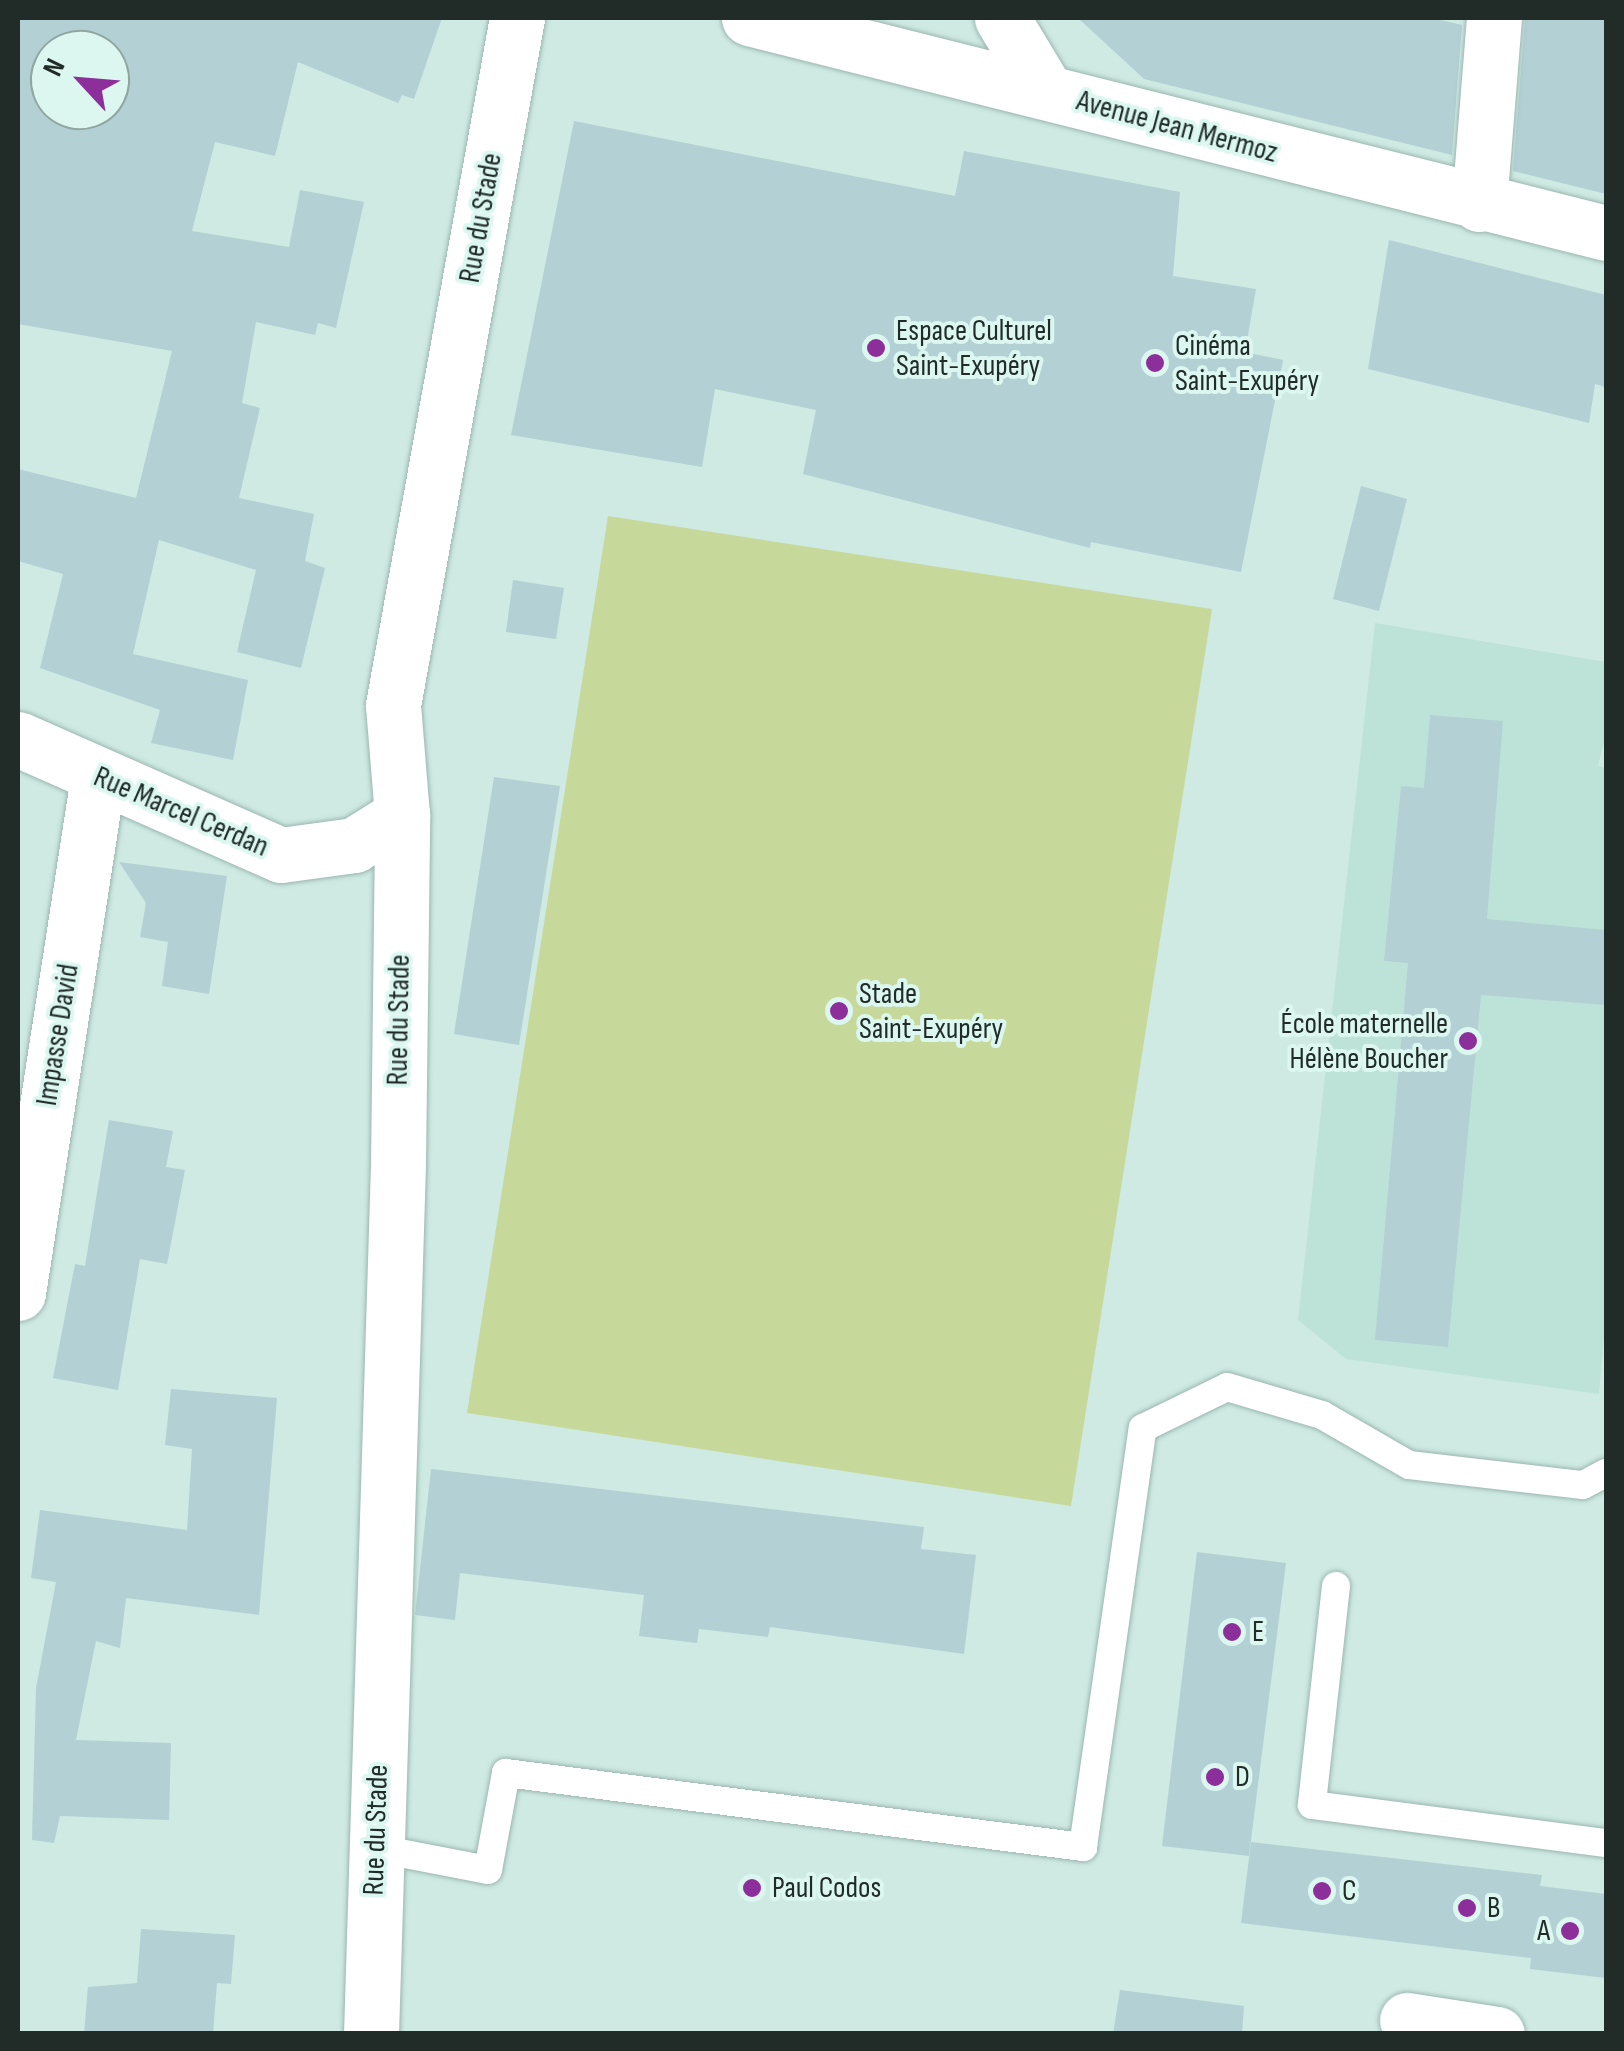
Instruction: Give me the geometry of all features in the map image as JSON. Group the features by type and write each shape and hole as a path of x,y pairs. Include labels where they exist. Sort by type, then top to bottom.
{"street":[{"name":"Rue du Stade","path":"371,2034 398,1162 402,815 393,704 517,18"},
{"name":"Avenue Jean Mermoz","path":"749,18 1606,234"},
{"path":"1002,18 1046,92"},
{"path":"1478,204 1494,18"},
{"name":"Rue Marcel Cerdan","path":"18,739 282,855 354,846 402,815"},
{"name":"Impasse David","path":"18,1293 98,777"},
{"path":"1407,2020 1497,2034"}],"lane":[{"path":"374,1848 488,1870 506,1773 1083,1847 1143,1428 1226,1387 1322,1415 1408,1465 1582,1485 1606,1473"},
{"path":"1336,1586 1312,1805 1606,1843"}],"shaded area":[{"name":"École maternelle Hélène Boucher","path":"1375,623 1606,662 1606,734 1598,766 1606,768 1606,1314 1599,1394 1346,1359 1298,1320"}],"green space":[{"name":"Stade Saint-Exupéry","path":"608,516 1212,609 1071,1506 467,1413"}],"building":[{"path":"18,18 442,18 414,99 402,95 398,103 298,62 275,156 215,142 192,231 289,247 300,190 364,202 336,328 318,323 315,335 256,322 242,403 260,408 239,498 314,514 305,561 325,568 301,668 237,652 256,570 159,540 133,654 248,680 233,760 151,743 160,710 40,668 63,574 18,561 18,469 136,498 172,351 18,324"},
{"path":"1078,18 1432,18 1462,25 1452,155 1144,79"},
{"path":"1525,18 1606,18 1606,194 1513,171"},
{"name":"Espace Culturel Saint-Exupéry","path":"574,121 955,196 964,151 1180,192 1173,276 1256,289 1245,352 1283,360 1241,572 1091,542 1090,548 803,474 816,410 715,389 702,467 511,435"},
{"path":"1389,240 1606,295 1606,387 1595,384 1589,423 1368,369"},
{"path":"1361,486 1407,499 1379,611 1333,599"},
{"path":"513,580 564,588 556,639 506,632"},
{"path":"1430,715 1503,721 1487,919 1606,930 1606,1005 1481,995 1448,1347 1375,1340 1408,963 1384,961 1401,786 1424,788"},
{"path":"494,777 560,786 519,1045 454,1034"},
{"path":"119,862 227,876 209,994 162,986 168,942 140,937 146,903"},
{"path":"109,1120 173,1131 166,1167 185,1170 167,1264 140,1259 118,1390 53,1378 75,1264 85,1266"},
{"path":"171,1389 277,1398 259,1615 126,1598 120,1648 96,1641 76,1740 171,1743 169,1820 60,1816 54,1843 32,1840 36,1688 56,1582 31,1578 40,1510 187,1530 192,1449 165,1445"},
{"path":"431,1469 924,1527 921,1549 976,1555 964,1654 770,1627 768,1637 699,1629 697,1643 639,1636 644,1595 460,1573 455,1620 415,1615"},
{"path":"1197,1552 1286,1563 1249,1856 1162,1846"},
{"path":"1251,1842 1542,1875 1540,1886 1606,1894 1606,1978 1530,1969 1531,1958 1241,1923"},
{"path":"141,1929 235,1935 231,1984 217,1983 213,2034 84,2034 88,1987 137,1983"},
{"path":"1120,1990 1244,2006 1242,2034 1113,2034"}],"place":[{"name":"Espace Culturel Saint-Exupéry","path":"876,348"},
{"name":"Cinéma Saint-Exupéry","path":"1155,363"},
{"name":"Stade Saint-Exupéry","path":"839,1011"},
{"name":"École maternelle Hélène Boucher","path":"1468,1041"},
{"name":"E","path":"1232,1632"},
{"name":"D","path":"1215,1777"},
{"name":"Paul Codos","path":"752,1888"},
{"name":"C","path":"1322,1891"},
{"name":"B","path":"1467,1908"},
{"name":"A","path":"1570,1931"}]}
